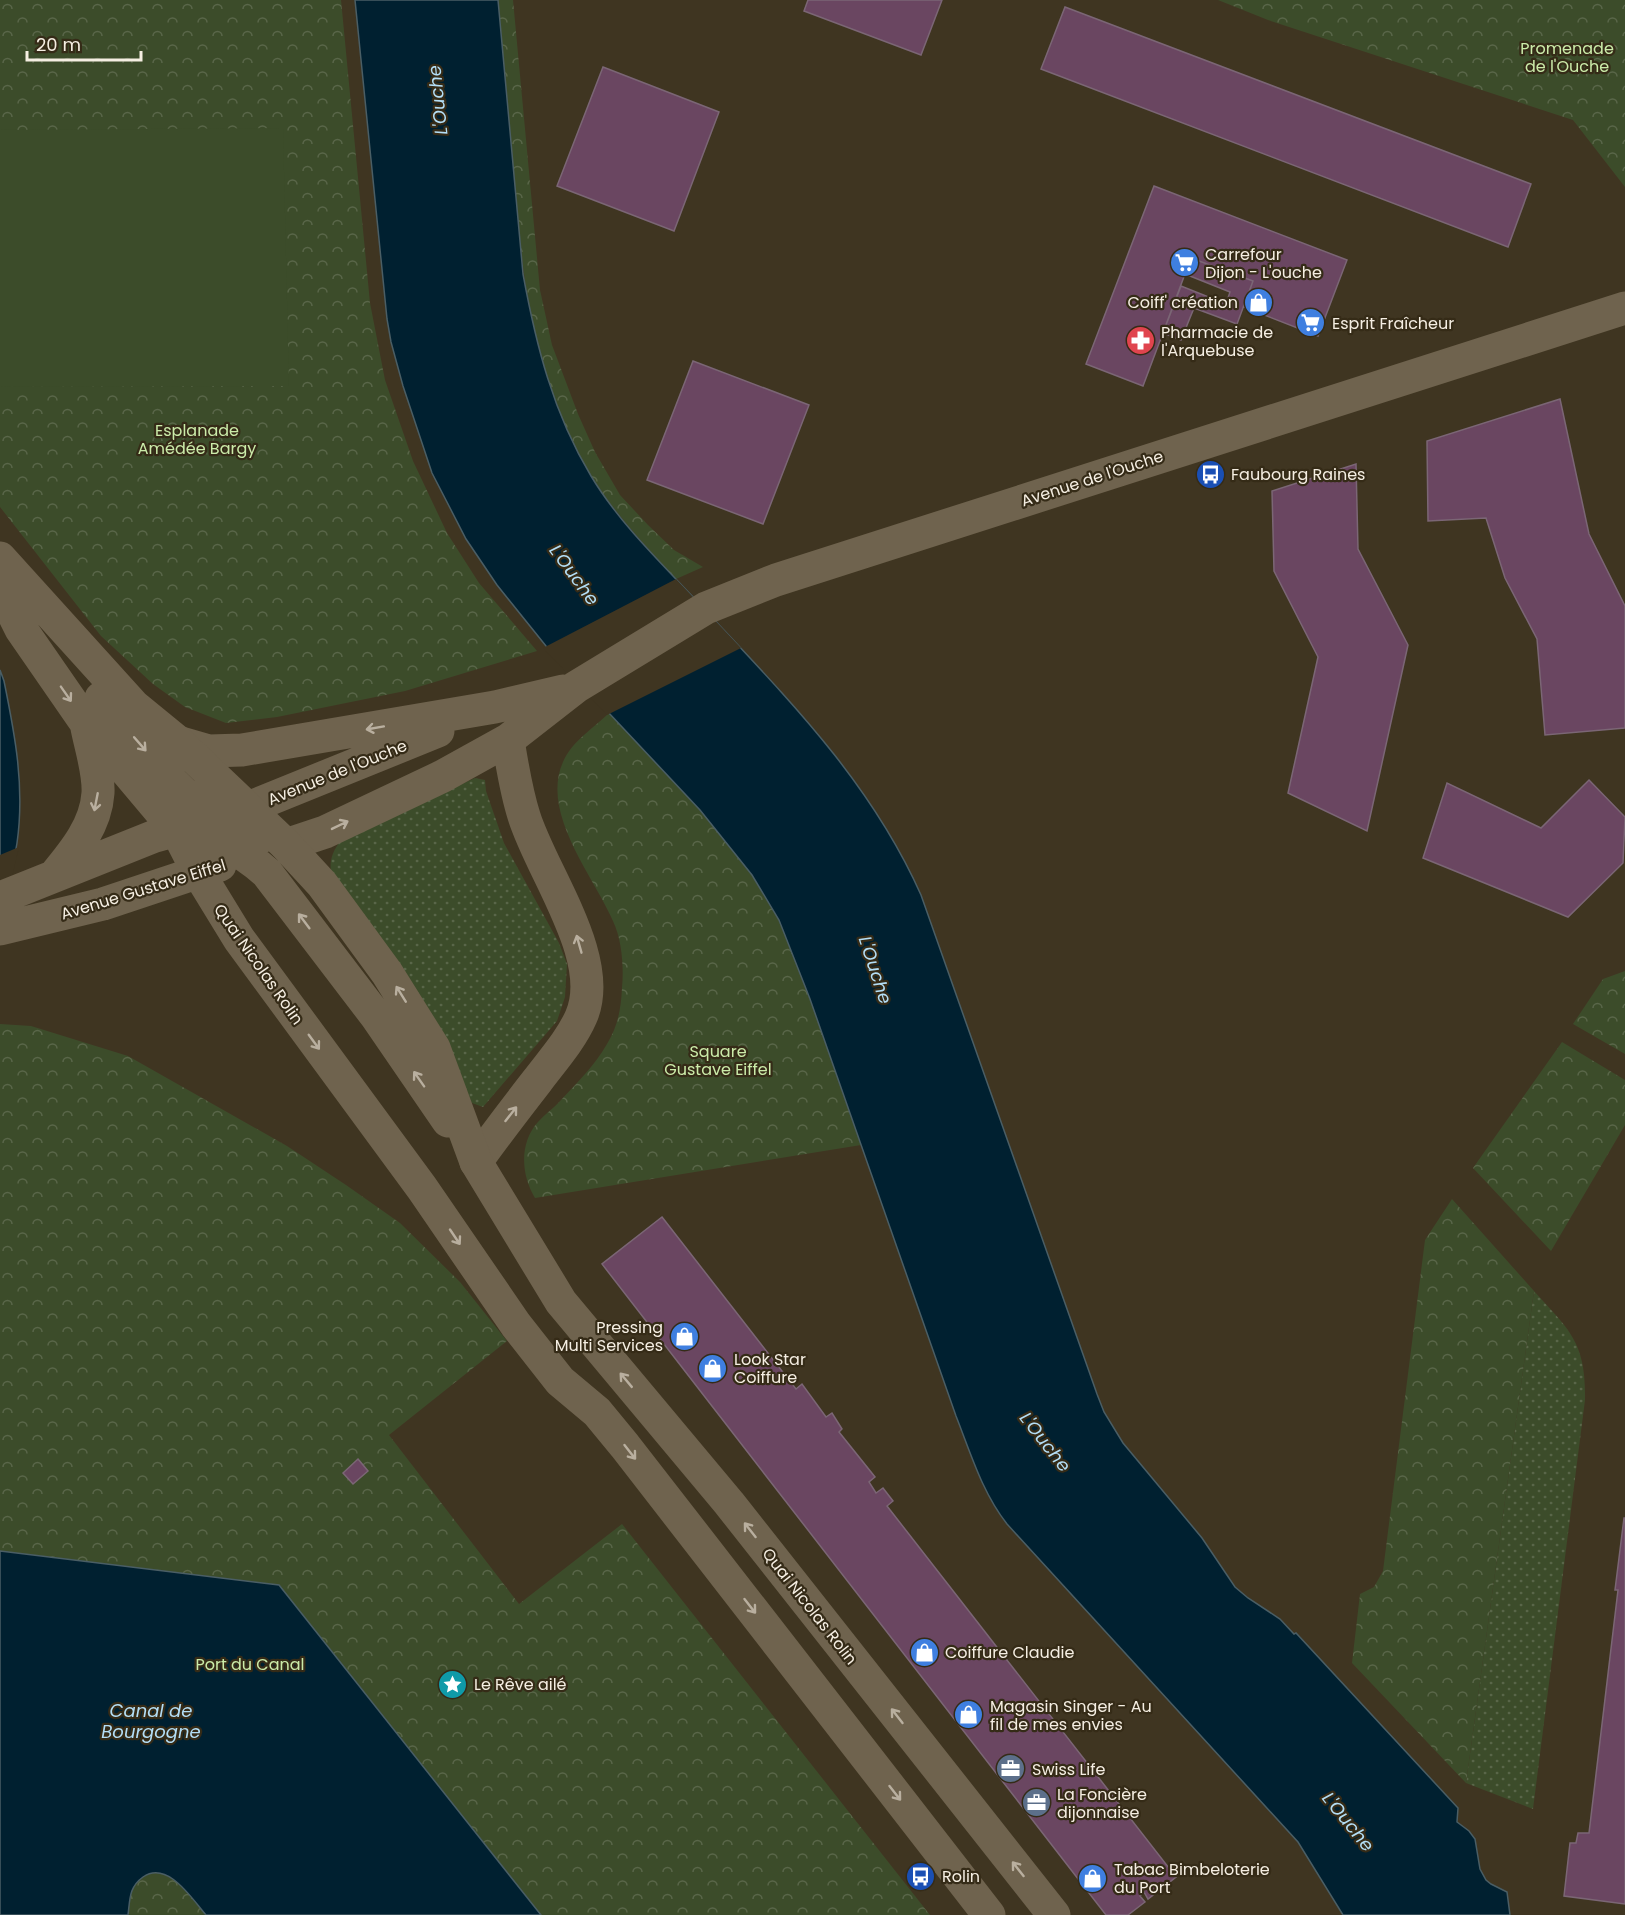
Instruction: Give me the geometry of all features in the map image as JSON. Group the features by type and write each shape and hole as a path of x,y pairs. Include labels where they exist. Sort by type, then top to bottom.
{"main road":[{"name":"Avenue de l'Ouche","path":"286,845 336,827 443,776 508,740 576,687 706,608 776,580 1625,308"},
{"path":"0,558 134,706 178,742 249,833 286,845"},
{"path":"1,589 33,619 174,784 234,813"},
{"name":"Quai Nicolas Rolin","path":"1,589 21,629 86,723 177,831 198,872 239,939 422,1188 525,1337 560,1381 597,1412 625,1446 989,1915"},
{"name":"Avenue de l'Ouche","path":"178,742 209,751 230,751 495,707 576,687"},
{"name":"Avenue de l'Ouche","path":"177,831 234,813 495,707"},
{"path":"43,880 74,852 95,810 98,792 86,723"},
{"path":"0,898 155,836 177,831 202,835 230,846 248,856 267,873 287,898 376,1016 476,1162 560,1052 582,1016 588,979 573,924 536,847 524,816 514,778 508,740"},
{"name":"Quai Nicolas Rolin","path":"286,845 322,884 387,973 434,1048 476,1162 561,1302 729,1503 1054,1915"},
{"name":"Avenue Gustave Eiffel","path":"0,929 103,904 286,845"},
{"path":"525,1337 561,1302"},
{"path":"927,1834 968,1805"}],"green space":[{"name":"Esplanade Amédée Bargy","path":"0,0 341,0 370,303 385,380 413,461 447,533 479,583 537,651 405,691 277,717 226,723 185,707 153,684 101,636 0,507"},
{"path":"498,0 513,0 540,290 552,345 595,452 620,495 674,550 703,567 676,579 621,517 592,477 572,443 556,407 544,370 534,332 522,255"},
{"name":"Promenade de l'Ouche","path":"1218,0 1625,0 1625,187 1573,120 1268,20"},
{"path":"283,128 289,386 0,387 0,130"},
{"name":"Square Gustave Eiffel","path":"609,713 700,810 752,875 779,920 810,999 861,1145 535,1198 527,1179 524,1159 532,1130 586,1074 597,1059 611,1037 620,1010 623,971 618,937 613,921 572,844 558,802 558,782 567,754"},
{"path":"475,778 485,780 486,791 504,843 559,943 567,964 565,997 557,1021 483,1107 472,1103 438,1036 333,884 331,866 332,856 341,840"},
{"path":"1625,971 1625,1054 1573,1024 1603,979"},
{"name":"Port du Canal","path":"0,1024 31,1026 128,1056 287,1146 400,1223 460,1282 507,1341 389,1435 519,1604 622,1524 930,1915 0,1915"},
{"path":"1562,1042 1625,1080 1625,1125 1551,1251 1473,1168"},
{"path":"1452,1199 1534,1291 1466,1783 1352,1663 1360,1594 1374,1587 1383,1571 1425,1240"},
{"path":"1534,1291 1566,1328 1579,1351 1585,1380 1585,1400 1533,1809 1466,1783"}],"water":[{"name":"L'Ouche","path":"355,0 498,0 523,274 540,353 556,403 578,452 613,509 652,554 758,666 849,773 900,852 921,895 1097,1394 1104,1412 1123,1443 1202,1538 1235,1587 1280,1619 1294,1634 1296,1633 1458,1808 1457,1822 1475,1839 1480,1869 1486,1880 1507,1892 1510,1915 1343,1915 1298,1842 998,1512 978,1472 956,1416 810,999 779,920 752,875 700,810 546,646 497,585 466,539 432,473 403,386 387,319"},
{"path":"0,670 15,741 20,802 17,843 0,915"},
{"name":"Canal de Bourgogne","path":"0,1551 279,1585 541,1915 206,1915 187,1891 170,1877 152,1873 143,1877 135,1885 131,1894 128,1915 0,1915"}],"pier":[{"path":"676,579 741,648 607,715 543,648"},
{"path":"19,847 3,916 0,918 0,855"}],"building":[{"path":"808,0 942,0 921,55 804,11"},
{"path":"1065,7 1531,184 1508,247 1041,69"},
{"path":"603,67 719,112 674,231 557,186"},
{"path":"1154,186 1347,260 1318,336 1244,307 1253,281 1191,258 1143,386 1086,364"},
{"path":"1191,258 1253,281 1237,324 1194,308 1181,340 1163,333 1181,286 1226,304 1230,292 1185,274"},
{"path":"693,361 809,405 763,524 647,480"},
{"path":"1560,399 1589,534 1625,606 1625,728 1545,735 1537,639 1505,578 1486,518 1428,521 1427,441"},
{"path":"1356,464 1358,549 1408,645 1367,831 1288,793 1318,657 1274,571 1272,491"},
{"path":"1589,780 1625,817 1623,863 1568,917 1423,858 1447,783 1541,828"},
{"path":"662,1217 796,1389 802,1384 826,1417 832,1413 842,1429 839,1432 875,1477 869,1482 876,1493 883,1488 893,1501 887,1506 1176,1877 1148,1899 1144,1892 1140,1896 1145,1902 1128,1915 1106,1915 602,1264"},
{"path":"358,1459 368,1471 353,1484 343,1473"},
{"path":"1624,1518 1625,1904 1564,1896 1570,1843 1576,1843 1578,1833 1589,1833 1618,1590 1615,1590"}],"place":[{"name":"Carrefour Dijon - L'ouche","path":"1184,263"},
{"name":"Coiff' création","path":"1259,302"},
{"name":"Esprit Fraîcheur","path":"1311,323"},
{"name":"Pharmacie de l'Arquebuse","path":"1140,341"},
{"name":"Faubourg Raines","path":"1210,474"},
{"name":"Pressing Multi Services","path":"684,1336"},
{"name":"Look Star Coiffure","path":"713,1368"},
{"name":"Coiffure Claudie","path":"924,1652"},
{"name":"Le Rêve ailé","path":"453,1684"},
{"name":"Magasin Singer - Au fil de mes envies","path":"969,1715"},
{"name":"Swiss Life","path":"1011,1769"},
{"name":"La Foncière dijonnaise","path":"1036,1803"},
{"name":"Rolin","path":"921,1876"},
{"name":"Tabac Bimbeloterie du Port","path":"1093,1878"}]}
